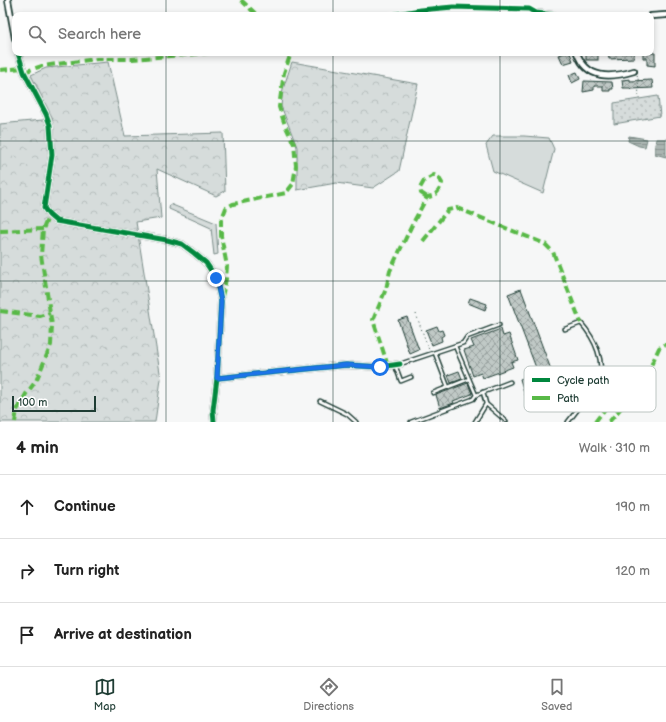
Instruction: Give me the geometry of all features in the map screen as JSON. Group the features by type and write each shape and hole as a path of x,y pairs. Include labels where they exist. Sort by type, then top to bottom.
{"street":[{"path":"8,0 12,22"},
{"path":"654,16 666,15"},
{"path":"19,56 24,72 46,114 50,125 52,156 44,208 49,215 56,221 167,240 182,244 206,263 216,278 221,301 217,378 213,410 214,422"},
{"path":"578,56 583,66 590,72 602,75 622,75 634,71"},
{"path":"217,378 346,365 380,367 400,364"}],"lane":[{"path":"565,329 581,323 591,335 601,366"},
{"path":"400,364 463,343 467,337 499,325"},
{"path":"455,346 476,395"},
{"path":"435,353 448,387"},
{"path":"395,365 401,381 411,377"},
{"path":"433,393 469,380"},
{"path":"411,422 473,399 476,395 510,382"},
{"path":"483,392 486,404 506,421"},
{"path":"320,401 347,414 356,422"},
{"path":"475,422 486,404"},
{"path":"568,422 576,412"}],"path":[{"path":"634,71 638,77 639,99"},
{"path":"416,314 431,354"}],"green space":[{"path":"108,62 125,136 223,133 225,191 216,196 157,169 161,218 136,222 161,379 155,422 0,422 0,124 53,119 31,75 46,68"},
{"path":"292,62 418,84 399,171 373,188 336,183 297,190 297,147 281,106 283,89"},
{"path":"658,96 660,116 614,124 614,103"},
{"path":"493,136 549,138 554,149 543,193 493,171 486,145"},
{"path":"170,204 216,223 218,254 214,255 211,228 169,209"}],"shaded area":[{"path":"629,136 647,139 645,147 628,141"},
{"path":"656,139 666,139 666,157 655,154"}],"building":[{"path":"655,53 655,66 647,65 647,58 643,58 643,56 654,56"},
{"path":"559,56 571,56 573,61 563,64"},
{"path":"586,56 598,56 598,60 586,60"},
{"path":"608,56 634,56 634,58 609,59"},
{"path":"577,72 580,79 572,83 569,75"},
{"path":"630,79 630,81 652,80 653,88 623,88 622,80"},
{"path":"584,81 612,82 613,89 610,89 610,91 603,91 603,86 594,86 594,90 583,92"},
{"path":"521,289 550,366 535,366 508,294"},
{"path":"470,298 487,304 485,310 468,303"},
{"path":"407,317 419,350 410,354 398,320"},
{"path":"437,326 439,331 442,330 444,335 441,337 442,341 432,345 426,330"},
{"path":"501,329 503,336 509,334 518,360 511,362 513,367 483,378 481,373 473,376 464,350 474,347 471,340"},
{"path":"459,371 462,379 451,383 448,375"},
{"path":"524,378 524,392 520,379"},
{"path":"468,383 472,394 453,401 454,403 440,408 436,395"}],"marked path":[{"path":"241,0 254,12"},
{"path":"24,72 42,66 97,59 132,59 170,56"},
{"path":"222,297 227,266 221,236 221,221 226,208 233,204 286,193 293,184 296,166 294,144 285,125 279,107 284,73 290,56"},
{"path":"0,70 22,68"},
{"path":"388,366 373,320 386,289 390,271 413,223 427,197 435,195 441,186 442,183 439,178 434,175 424,181 420,188 421,193 427,197"},
{"path":"423,241 448,210 457,208 545,244 553,252 581,323"},
{"path":"15,422 17,410 26,394 36,381 51,345 52,325 41,255 43,229 49,215"},
{"path":"0,231 43,229"},
{"path":"0,311 40,316 50,313"},
{"path":"651,366 659,348 666,344"},
{"path":"595,422 603,412"},
{"path":"609,422 618,412"}],"cycle path":[{"path":"408,12 453,7 529,9 534,12"},
{"path":"19,56 24,72 46,114 50,125 52,155 44,208 49,215 56,221 167,240 182,244 206,263 216,278 221,301 217,378 213,410 214,422"},
{"path":"217,378 346,365 380,367 400,364"}],"route":[{"path":"216,278 221,301 217,378 346,365 380,367"}]}
